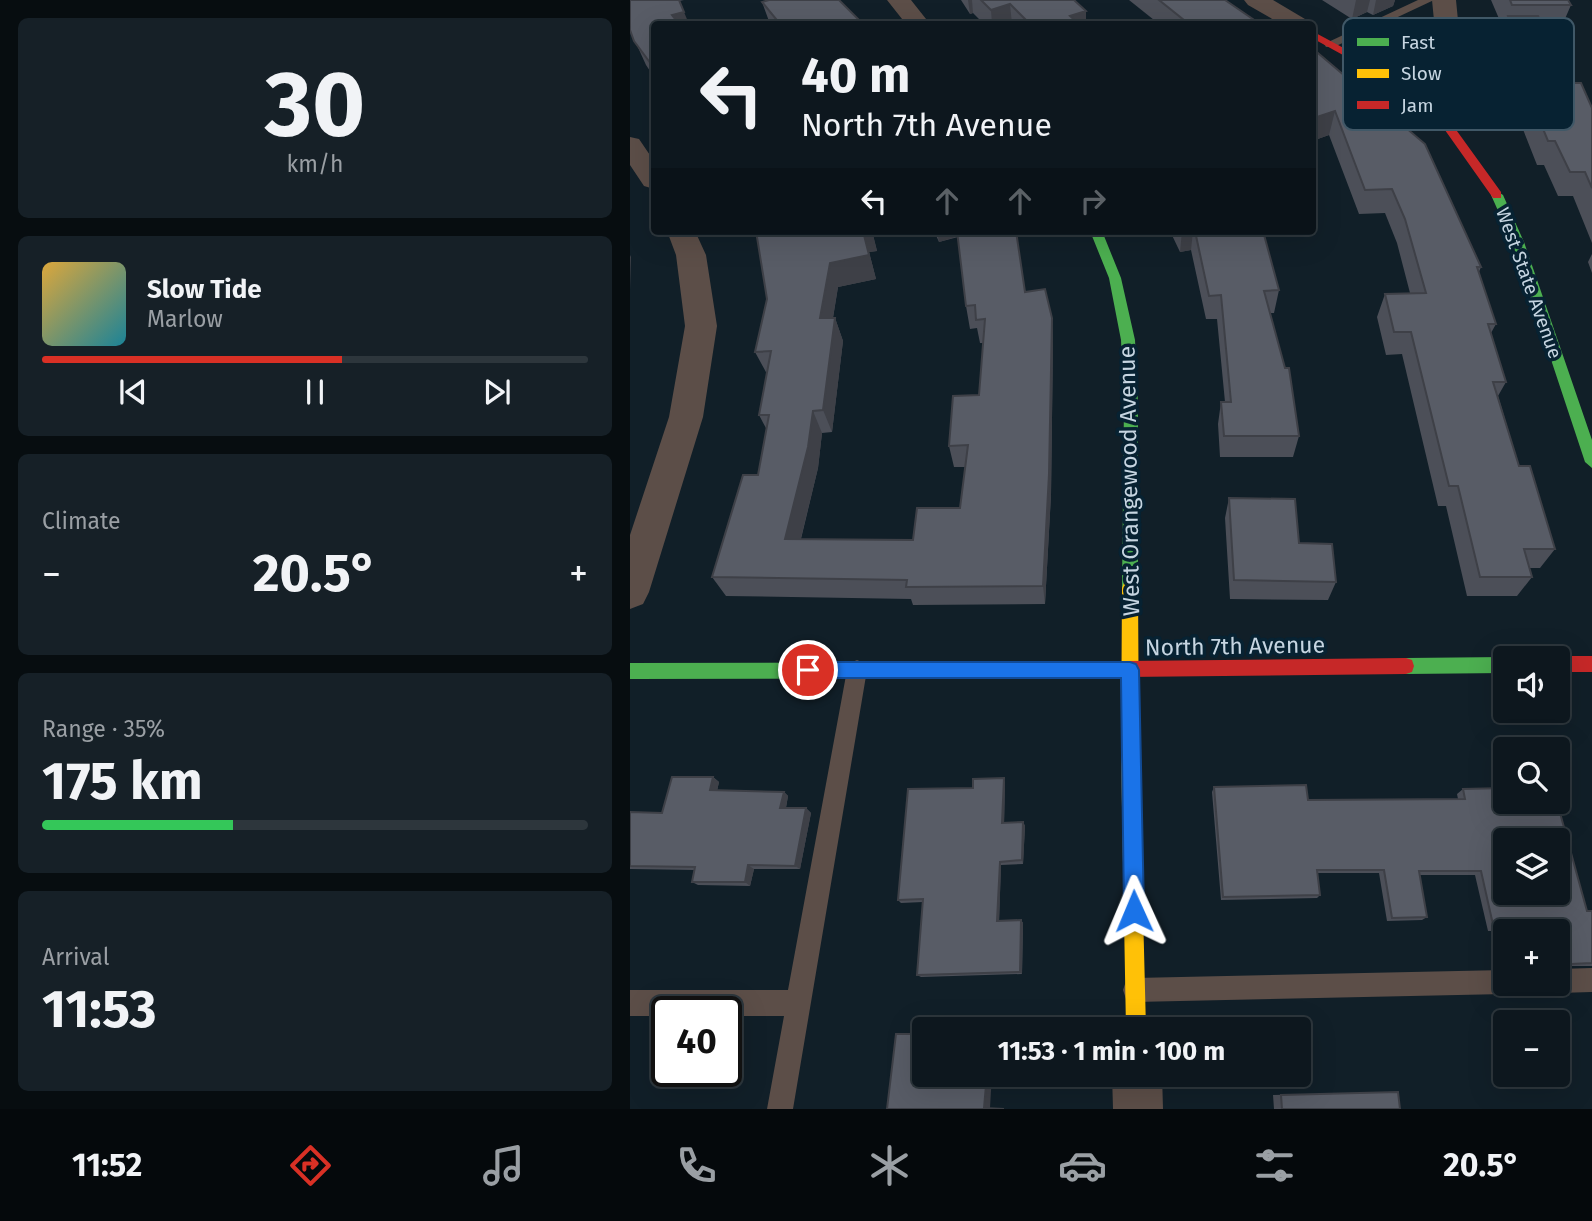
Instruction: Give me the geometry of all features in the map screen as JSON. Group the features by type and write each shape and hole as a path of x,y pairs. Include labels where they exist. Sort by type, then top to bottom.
{"street":[{"path":"899,0 916,21"},
{"path":"1256,0 1292,21"},
{"path":"1444,0 1446,18"},
{"path":"1316,36 1343,51"},
{"name":"West State Avenue","path":"1451,130 1492,185 1518,242 1592,462"},
{"path":"630,145 651,176"},
{"path":"630,592 686,417 701,326 691,255 683,235"},
{"name":"West Orangewood Avenue","path":"1098,235 1115,278 1128,340 1131,403 1130,670 1136,1017"},
{"path":"1570,664 1592,664"},
{"name":"North 7th Avenue","path":"630,671 1130,670 1493,665"},
{"path":"1137,1087 1138,1109"}],"lane":[{"path":"1388,18 1428,0"},
{"path":"1330,44 1343,38"},
{"path":"779,1109 857,670"},
{"path":"1570,981 1592,980"},
{"path":"1135,990 1493,982"},
{"path":"630,1003 799,1003"}],"building":[{"path":"630,0 679,0 684,12 672,15 677,21 651,21 651,64 634,41 630,30"},
{"path":"839,0 860,21 778,21 762,2"},
{"path":"981,0 1074,0 1086,11 1070,16 1076,21 1027,21 1010,4 991,10"},
{"path":"1159,0 1225,0 1256,21 1197,21 1185,21"},
{"path":"1510,0 1568,0 1571,5 1512,5"},
{"path":"1508,16 1539,18 1509,18"},
{"path":"1316,51 1343,74 1343,130 1409,130 1425,144 1481,267 1477,267 1496,324 1488,324 1506,382 1493,382 1519,466 1530,466 1555,549 1524,549 1532,577 1480,577 1458,486 1449,486 1411,332 1394,332 1385,294 1426,293 1405,219 1392,189 1365,190 1335,111 1316,117"},
{"path":"1574,83 1581,83 1592,108 1592,188 1585,172 1570,172 1555,141 1548,141 1543,130 1574,130"},
{"path":"757,235 864,235 869,255 830,263 820,318 835,318 823,410 813,411 808,447 785,539 913,540 917,508 960,508 968,445 949,446 953,396 979,395 985,319 976,320 975,305 966,306 957,235 1017,235 1025,292 1045,289 1052,318 1049,474 1043,586 906,587 907,580 712,577 743,475 758,475 769,415 759,415 771,351 755,352 767,299"},
{"path":"1196,235 1264,235 1279,290 1264,291 1285,368 1289,368 1299,436 1224,436 1221,402 1231,402 1221,295 1209,296"},
{"path":"1229,498 1295,499 1299,543 1332,544 1336,582 1234,580"},
{"path":"672,777 713,777 710,790 784,792 780,808 806,808 795,866 748,865 745,882 692,882 695,867 630,866 630,812 662,813"},
{"path":"1004,778 1002,823 1023,822 1022,860 1000,862 997,921 1021,920 1020,972 917,975 923,899 898,900 908,789 973,788 973,779"},
{"path":"1306,785 1308,800 1465,799 1463,789 1493,788 1493,814 1560,814 1564,828 1493,828 1493,905 1570,905 1570,849 1587,911 1592,911 1592,963 1571,964 1570,919 1493,919 1493,925 1481,871 1419,871 1427,917 1392,918 1384,870 1317,870 1320,895 1223,897 1214,787"},
{"path":"896,1034 912,1034 912,1087 986,1087 984,1108 1004,1109 887,1109"},
{"path":"1398,1092 1400,1109 1282,1109 1281,1095"}],"traffic: fast":[{"path":"1497,195 1518,242 1592,462"},
{"path":"1098,235 1115,278 1128,340 1131,403 1130,588"},
{"path":"1406,666 1493,665"},
{"path":"630,671 1028,670"}],"traffic: slow":[{"path":"1130,588 1130,752 1136,1017"}],"traffic: jam":[{"path":"1316,36 1343,51"},
{"path":"1451,130 1497,195"},
{"path":"1570,664 1592,664"},
{"path":"1028,670 1406,666"}],"route":[{"path":"808,670 1130,670 1134,911"}]}
